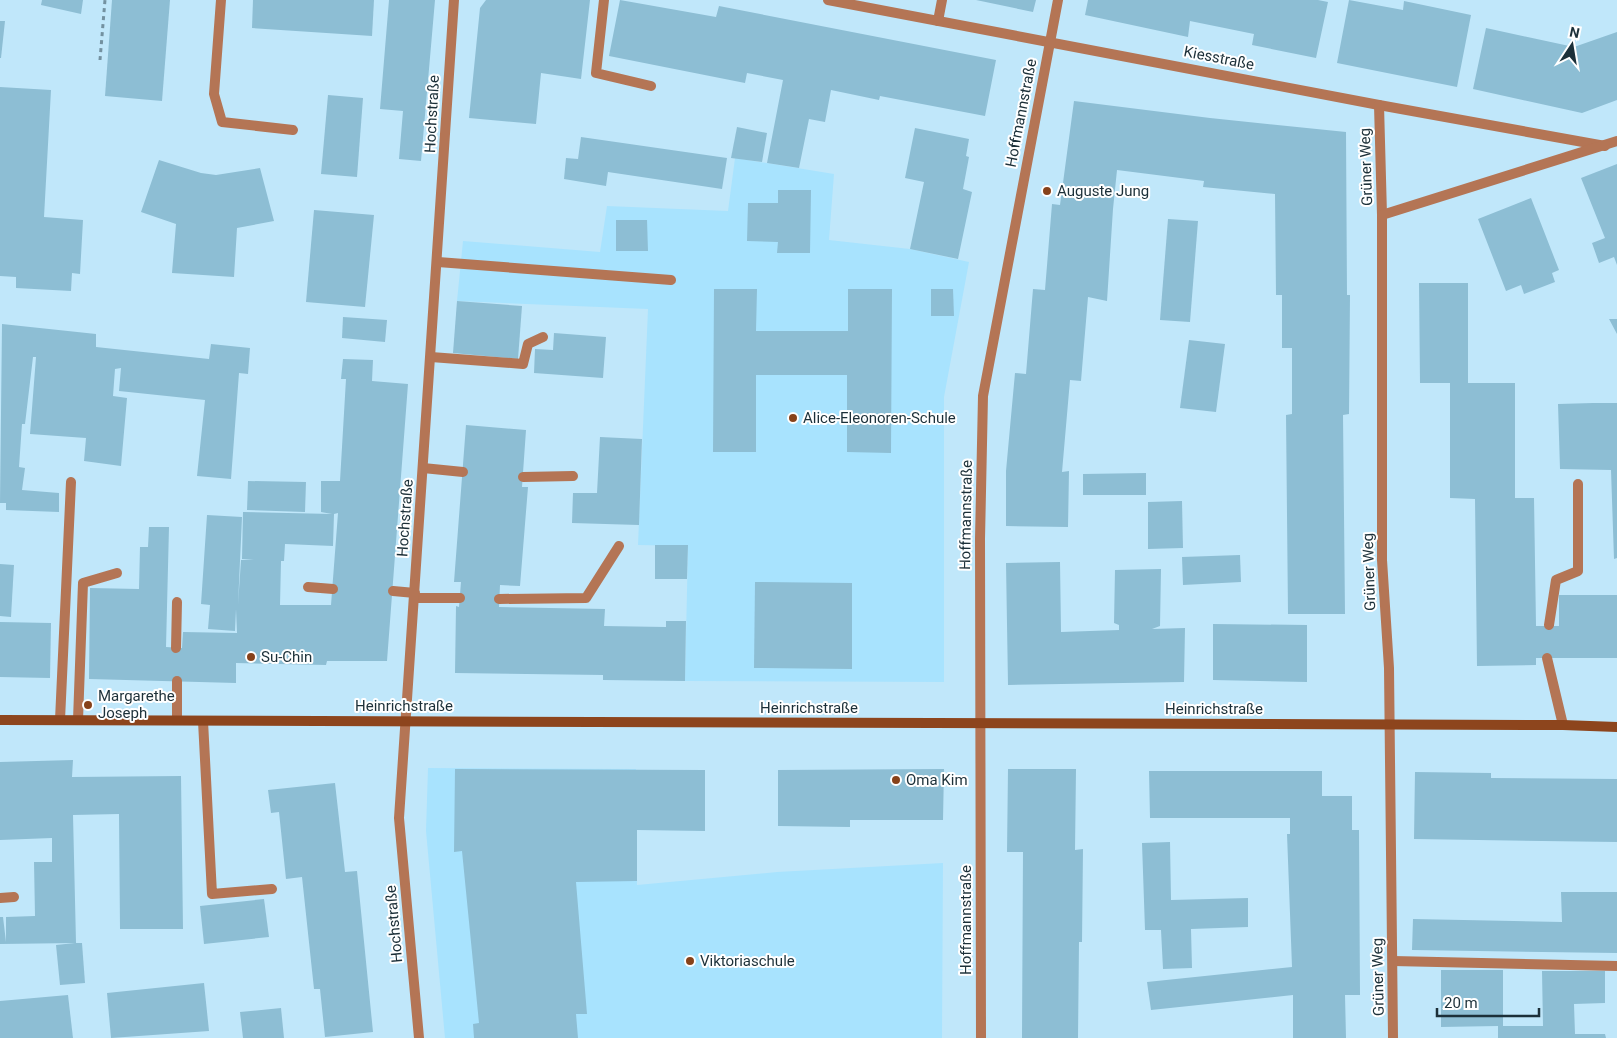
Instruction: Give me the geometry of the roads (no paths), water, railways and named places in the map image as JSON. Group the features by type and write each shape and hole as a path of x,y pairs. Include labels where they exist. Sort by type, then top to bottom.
{"main road":[{"name":"Heinrichstraße","path":"0,720 1389,724 1617,727"}],"street":[{"path":"221,0 214,94 222,122 293,130"},
{"name":"Hochstraße","path":"419,1038 399,818 438,262 454,0"},
{"path":"604,0 596,73 651,86"},
{"name":"Kiesstraße","path":"828,0 1605,146"},
{"path":"938,22 942,0"},
{"name":"Hoffmannstraße","path":"980,1038 982,723 980,539 983,396 1058,0"},
{"name":"Grüner Weg","path":"1379,105 1382,215 1382,560 1389,668 1393,1038"},
{"path":"1382,215 1617,141"},
{"path":"438,262 671,280"},
{"path":"431,357 523,364 528,344 543,338"},
{"path":"423,468 463,472"},
{"path":"523,478 573,476"},
{"path":"60,720 71,482"},
{"path":"1549,626 1556,580 1578,571 1578,484"},
{"path":"499,599 586,598 619,546"},
{"path":"78,720 83,583 117,572"},
{"path":"308,587 333,589"},
{"path":"393,591 414,595 460,598"},
{"path":"176,648 177,602"},
{"path":"1547,658 1563,725"},
{"path":"177,681 177,720"},
{"path":"203,720 212,894 272,889"},
{"path":"0,898 14,897"},
{"path":"1393,961 1617,966"}],"place":[{"name":"Auguste Jung","path":"1047,191"},
{"name":"Alice-Eleonoren-Schule","path":"793,418"},
{"name":"Su-Chin","path":"251,657"},
{"name":"Margarethe Joseph","path":"88,705"},
{"name":"Oma Kim","path":"896,780"},
{"name":"Viktoriaschule","path":"690,961"}]}
